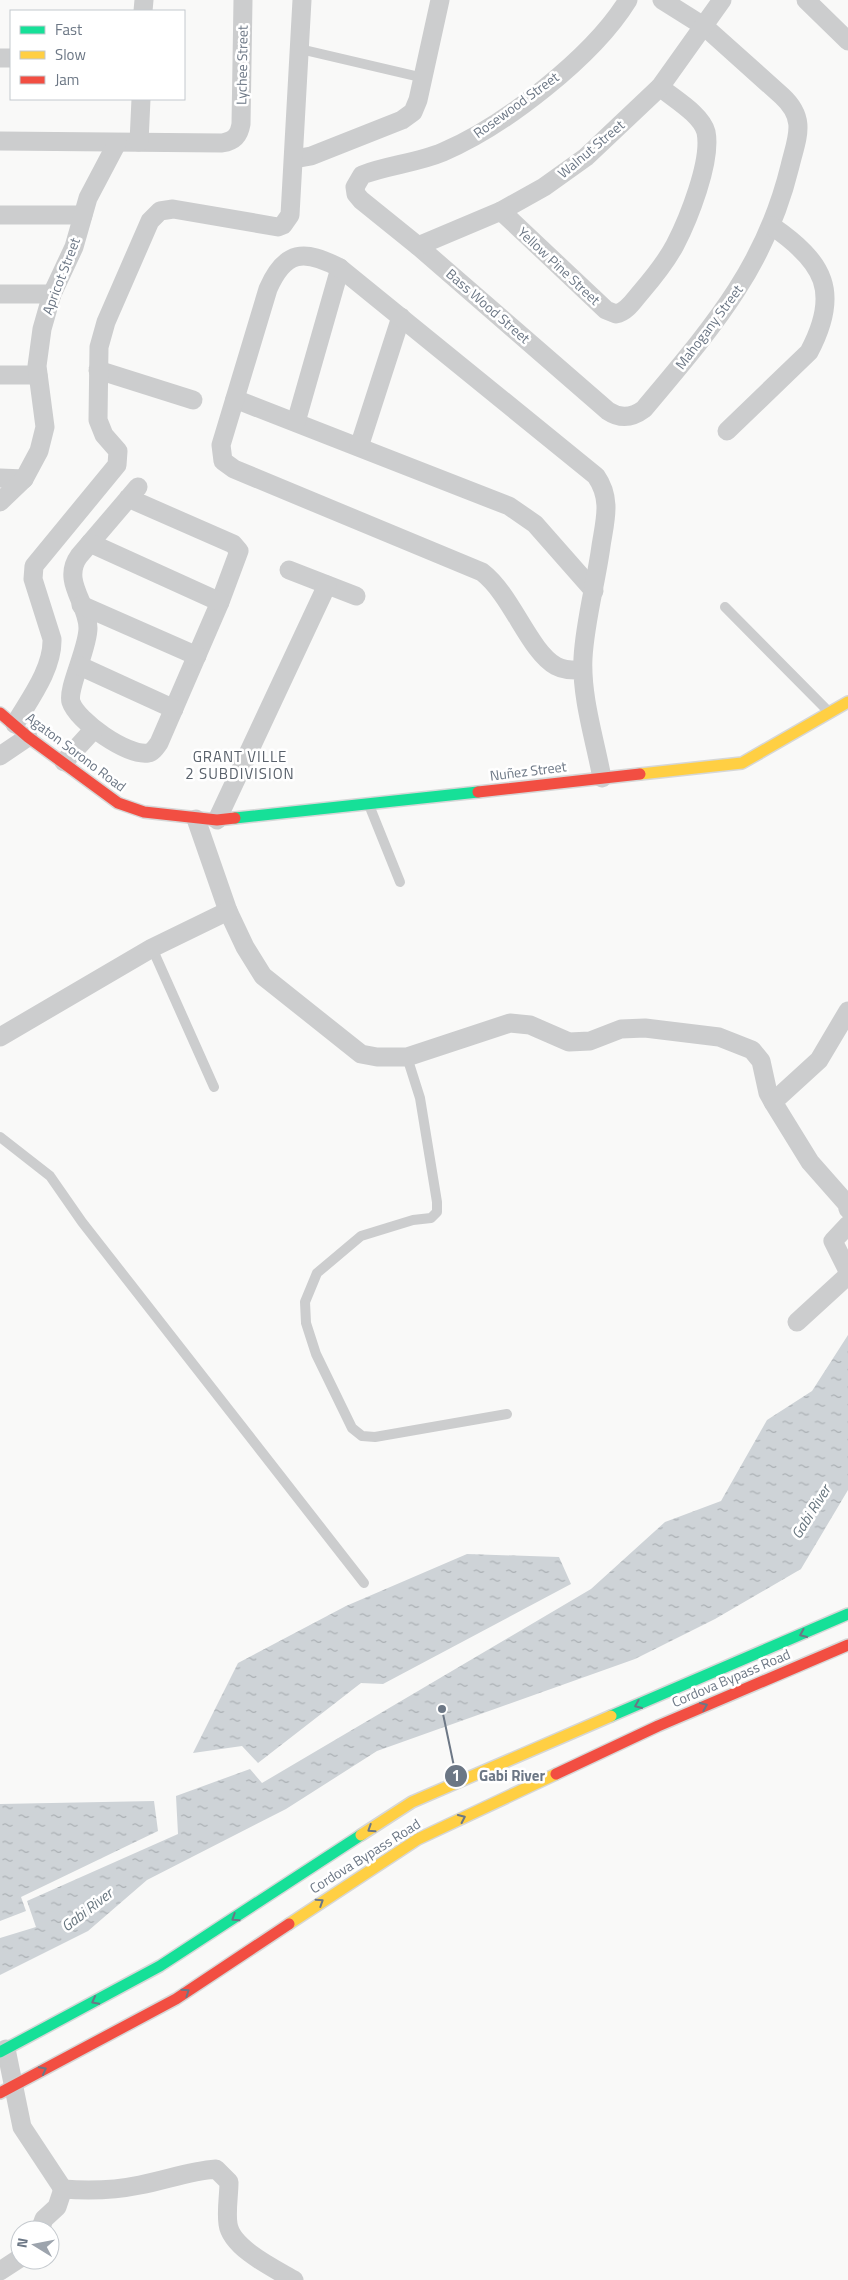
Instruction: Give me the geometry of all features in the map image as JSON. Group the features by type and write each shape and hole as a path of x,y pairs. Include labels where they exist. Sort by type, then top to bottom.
{"main road":[{"name":"Nuñez Street","path":"196,820 217,820 369,805 742,763 848,702"},
{"name":"Agaton Sorono Road","path":"0,712 21,731 118,803 144,812 196,820"},
{"name":"Cordova Bypass Road","path":"3,2050 160,1966 412,1802 848,1614"},
{"name":"Cordova Bypass Road","path":"6,2090 176,1999 418,1839 658,1726 848,1645"}],"street":[{"name":"Lychee Street","path":"139,142 222,143 232,140 240,130 244,0"},
{"path":"0,756 21,731 53,648 52,639 33,580 34,566 114,471 119,458 116,446 104,434 98,420 100,347 106,322 154,215 160,211 173,209 270,227 283,225 291,210 302,0"},
{"path":"294,159 311,156 408,117 416,107 424,78 440,0"},
{"name":"Rosewood Street","path":"355,186 362,175 444,152 503,118 579,56 610,24 628,0"},
{"path":"662,0 705,26"},
{"name":"Walnut Street","path":"418,246 501,211 544,187 586,157 660,87 722,0"},
{"path":"810,1 848,40"},
{"name":"Mahogany Street","path":"628,417 644,409 718,320 747,276 772,226 796,142 798,115 789,102 705,26"},
{"name":"Yellow Pine Street","path":"501,211 606,310 613,314 621,313 649,283 674,247 687,218 704,162 706,138 704,127 698,119 660,87"},
{"path":"0,142 139,142 141,100"},
{"name":"Apricot Street","path":"0,502 24,479 35,461 45,427 38,375 39,342 52,294 74,247 91,190 117,143"},
{"name":"Bass Wood Street","path":"355,186 356,194 361,200 418,246 608,411 628,417"},
{"path":"0,215 83,215"},
{"path":"727,431 809,352 816,340 822,315 825,288 820,272 796,243 772,226"},
{"path":"583,670 562,669 548,660 499,590 482,572 227,464 221,457 220,445 268,289 278,268 289,259 308,257 324,260 340,268 596,476 605,490 606,516 584,645 583,670 602,778"},
{"path":"296,422 340,268"},
{"path":"0,294 52,294"},
{"path":"359,447 401,316"},
{"path":"98,370 193,400"},
{"path":"0,375 38,375"},
{"path":"235,399 520,512 536,524 594,591"},
{"path":"0,478 24,479"},
{"path":"133,493 236,546 239,551 238,558 220,602 159,743 150,752 133,750 94,729 78,712 71,701 71,690 80,666 88,632 88,624 74,585 74,567 90,543 133,493"},
{"path":"90,543 220,602"},
{"path":"289,570 356,596"},
{"path":"217,820 327,585"},
{"path":"81,605 197,656"},
{"path":"80,666 174,709"},
{"path":"64,762 94,729"},
{"path":"196,820 228,911 245,947 263,976 361,1054 377,1057 407,1058 510,1023 530,1025 569,1042 590,1041 621,1029 645,1028 719,1037 752,1050 761,1061 768,1093 773,1102 810,1162 847,1204 848,1209"},
{"path":"0,1037 152,948 228,911"},
{"path":"773,1102 819,1060 848,1011"},
{"path":"798,1322 846,1278 848,1272 833,1241 848,1225"},
{"path":"3,2050 6,2090 22,2127 63,2189"},
{"path":"63,2189 83,2190 138,2186 198,2170 216,2169 229,2182 228,2224 238,2244 294,2280"},
{"path":"44,2220 57,2206 63,2189"}],"lane":[{"path":"300,50 424,78"},
{"path":"724,607 830,712"},
{"path":"369,805 400,882"},
{"path":"152,948 214,1087"},
{"path":"407,1058 420,1098 438,1202 437,1212 431,1218 413,1220 361,1236 324,1266 317,1273 305,1302 306,1323 316,1354 352,1428 362,1436 375,1437 507,1414"},
{"path":"0,1137 50,1176 82,1222 364,1583"}],"water":[{"path":"848,1335 848,1490 801,1569 715,1619 635,1659 377,1751 286,1809 147,1880 88,1931 0,1975 0,1938 36,1927 27,1901 178,1834 176,1796 250,1769 262,1783 591,1589 665,1522 721,1501 767,1420 812,1391"},
{"path":"467,1554 559,1557 571,1584 383,1684 361,1683 258,1763 242,1746 193,1753 238,1663 346,1606"},
{"path":"154,1801 158,1831 21,1897 26,1911 0,1921 0,1804"}],"traffic: fast":[{"path":"235,818 478,792"},
{"path":"611,1716 848,1614"},
{"path":"0,2052 160,1966 361,1835"}],"traffic: slow":[{"path":"640,774 742,763 848,702"},
{"path":"361,1835 412,1802 611,1716"},
{"path":"289,1924 418,1839 556,1774"}],"traffic: jam":[{"path":"0,713 28,737 118,803 144,812 217,820 235,818"},
{"path":"478,792 640,774"},
{"path":"556,1774 658,1726 848,1645"},
{"path":"0,2093 176,1999 289,1924"}],"place":[{"name":"Gabi River","path":"442,1709"}],"district":[{"name":"GRANT VILLE 2 SUBDIVISION","path":"240,766"}]}
